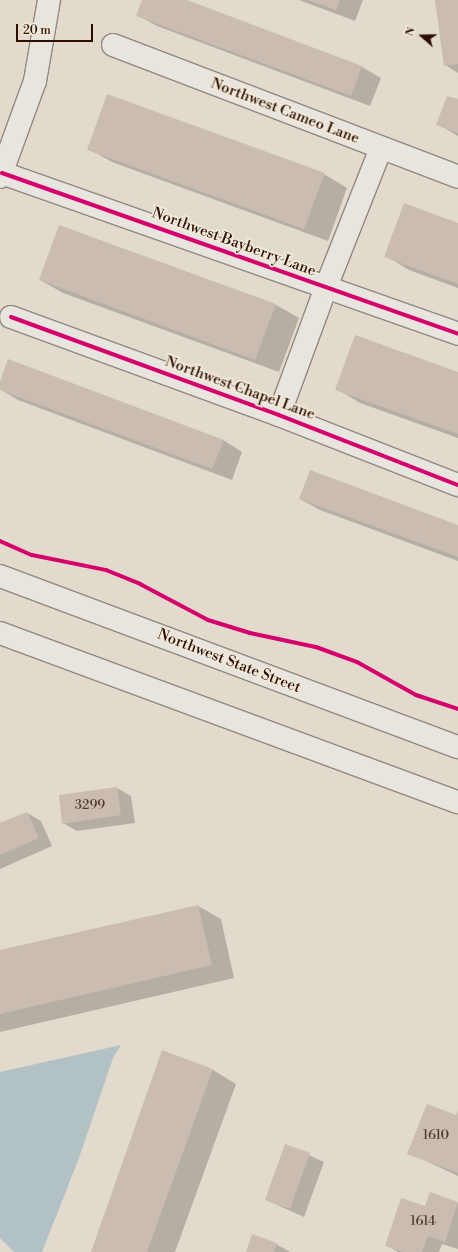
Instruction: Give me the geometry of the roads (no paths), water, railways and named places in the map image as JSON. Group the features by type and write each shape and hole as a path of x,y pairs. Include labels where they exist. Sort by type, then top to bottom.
{"street":[{"path":"1,175 35,82 49,0"},
{"name":"Northwest Cameo Lane","path":"113,45 458,177"},
{"path":"279,415 326,288 381,148"},
{"name":"Northwest Bayberry Lane","path":"1,175 458,334"},
{"name":"Northwest Chapel Lane","path":"11,317 279,415 458,485"},
{"name":"Northwest State Street","path":"0,576 458,747"},
{"path":"0,633 458,802"}]}
